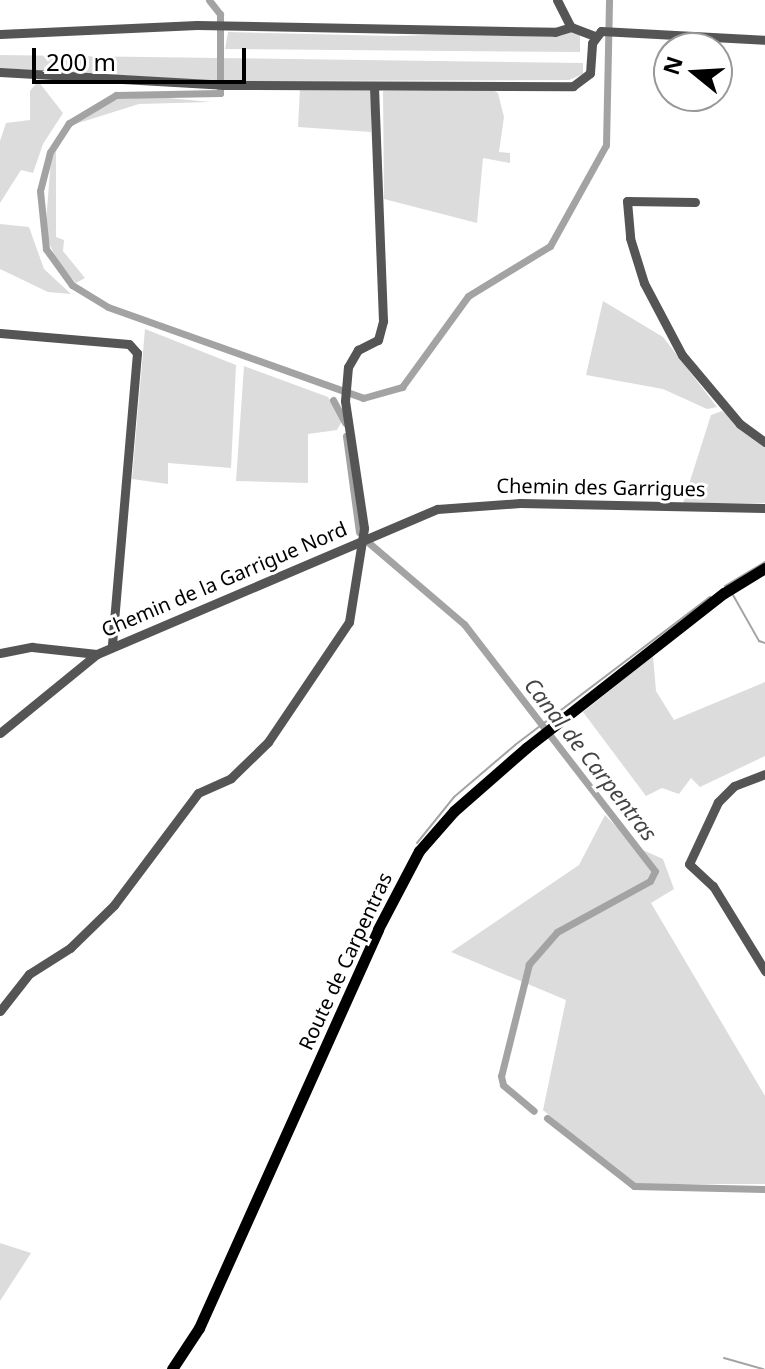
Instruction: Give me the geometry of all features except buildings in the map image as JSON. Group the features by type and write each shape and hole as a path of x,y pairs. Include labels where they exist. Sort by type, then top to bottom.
{"main road":[{"name":"Route de Carpentras","path":"172,1369 219,1285 408,866 441,825 482,785 655,647 765,568"}],"street":[{"path":"557,0 571,27"},
{"path":"0,34 220,26 555,32 571,27 595,36 610,30 765,40"},
{"path":"0,72 219,85 573,86 585,80 591,66 595,36"},
{"path":"0,1011 29,974 70,948 114,905 198,793 231,778 268,742 349,622 364,538 346,393 351,356 378,340 383,321 375,86"},
{"path":"695,202 627,201 630,238 644,283 682,355 740,424 765,442"},
{"path":"0,333 129,344 137,353 112,646"},
{"name":"Chemin des Garrigues","path":"437,509 510,503 765,508"},
{"name":"Chemin de la Garrigue Nord","path":"0,733 97,654 112,646 437,509"},
{"path":"0,653 32,647 97,654"},
{"path":"765,774 734,786 718,802 689,864 713,886 765,971"}],"shaded area":[{"path":"570,31 580,34 580,52 225,49 228,32 394,36"},
{"path":"0,55 583,63 583,74 569,80 216,81 0,68"},
{"path":"38,81 63,113 43,144 33,173 21,170 0,203 0,141 6,123 30,120 30,91"},
{"path":"300,89 371,89 371,132 298,127"},
{"path":"491,89 498,93 504,117 499,152 510,153 510,163 483,158 477,223 384,199 383,91"},
{"path":"157,97 211,102 139,104 72,125 66,134 76,118 117,99"},
{"path":"56,151 56,237 64,240 63,251 85,278 76,283 58,263 45,234 51,159"},
{"path":"0,224 29,227 44,269 71,294 48,292 0,269"},
{"path":"603,301 663,337 717,407 707,409 663,389 586,375"},
{"path":"145,329 236,365 231,468 168,463 168,484 132,479"},
{"path":"244,366 328,397 342,421 337,430 308,434 308,483 236,481"},
{"path":"722,411 765,446 765,503 683,503 711,415"},
{"path":"653,656 656,691 674,720 765,682 765,756 700,787 691,778 679,794 662,788 646,796 583,712"},
{"path":"605,815 636,847 663,859 674,889 651,903 765,1096 765,1184 636,1184 625,1179 543,1110 566,1000 451,952 579,865"},
{"path":"0,1243 31,1253 0,1301"}],"waterway":[{"name":"Canal de Carpentras","path":"209,0 220,14 220,93 116,95 69,123 50,152 40,191 46,249 72,285 108,307 363,398 402,387 468,296 550,246 606,145 609,0"},
{"name":"Canal de Carpentras","path":"333,400 345,423"},
{"name":"Canal de Carpentras","path":"346,436 359,532"},
{"name":"Canal de Carpentras","path":"369,543 464,624 655,871 650,881 557,932 529,964 501,1076 503,1085 534,1111"},
{"path":"725,586 765,562"},
{"path":"733,595 759,641 765,643"},
{"path":"417,843 454,797 515,745 710,597"},
{"name":"Canal de Carpentras","path":"547,1118 634,1186 765,1189"},
{"path":"724,1358 763,1369"}]}
